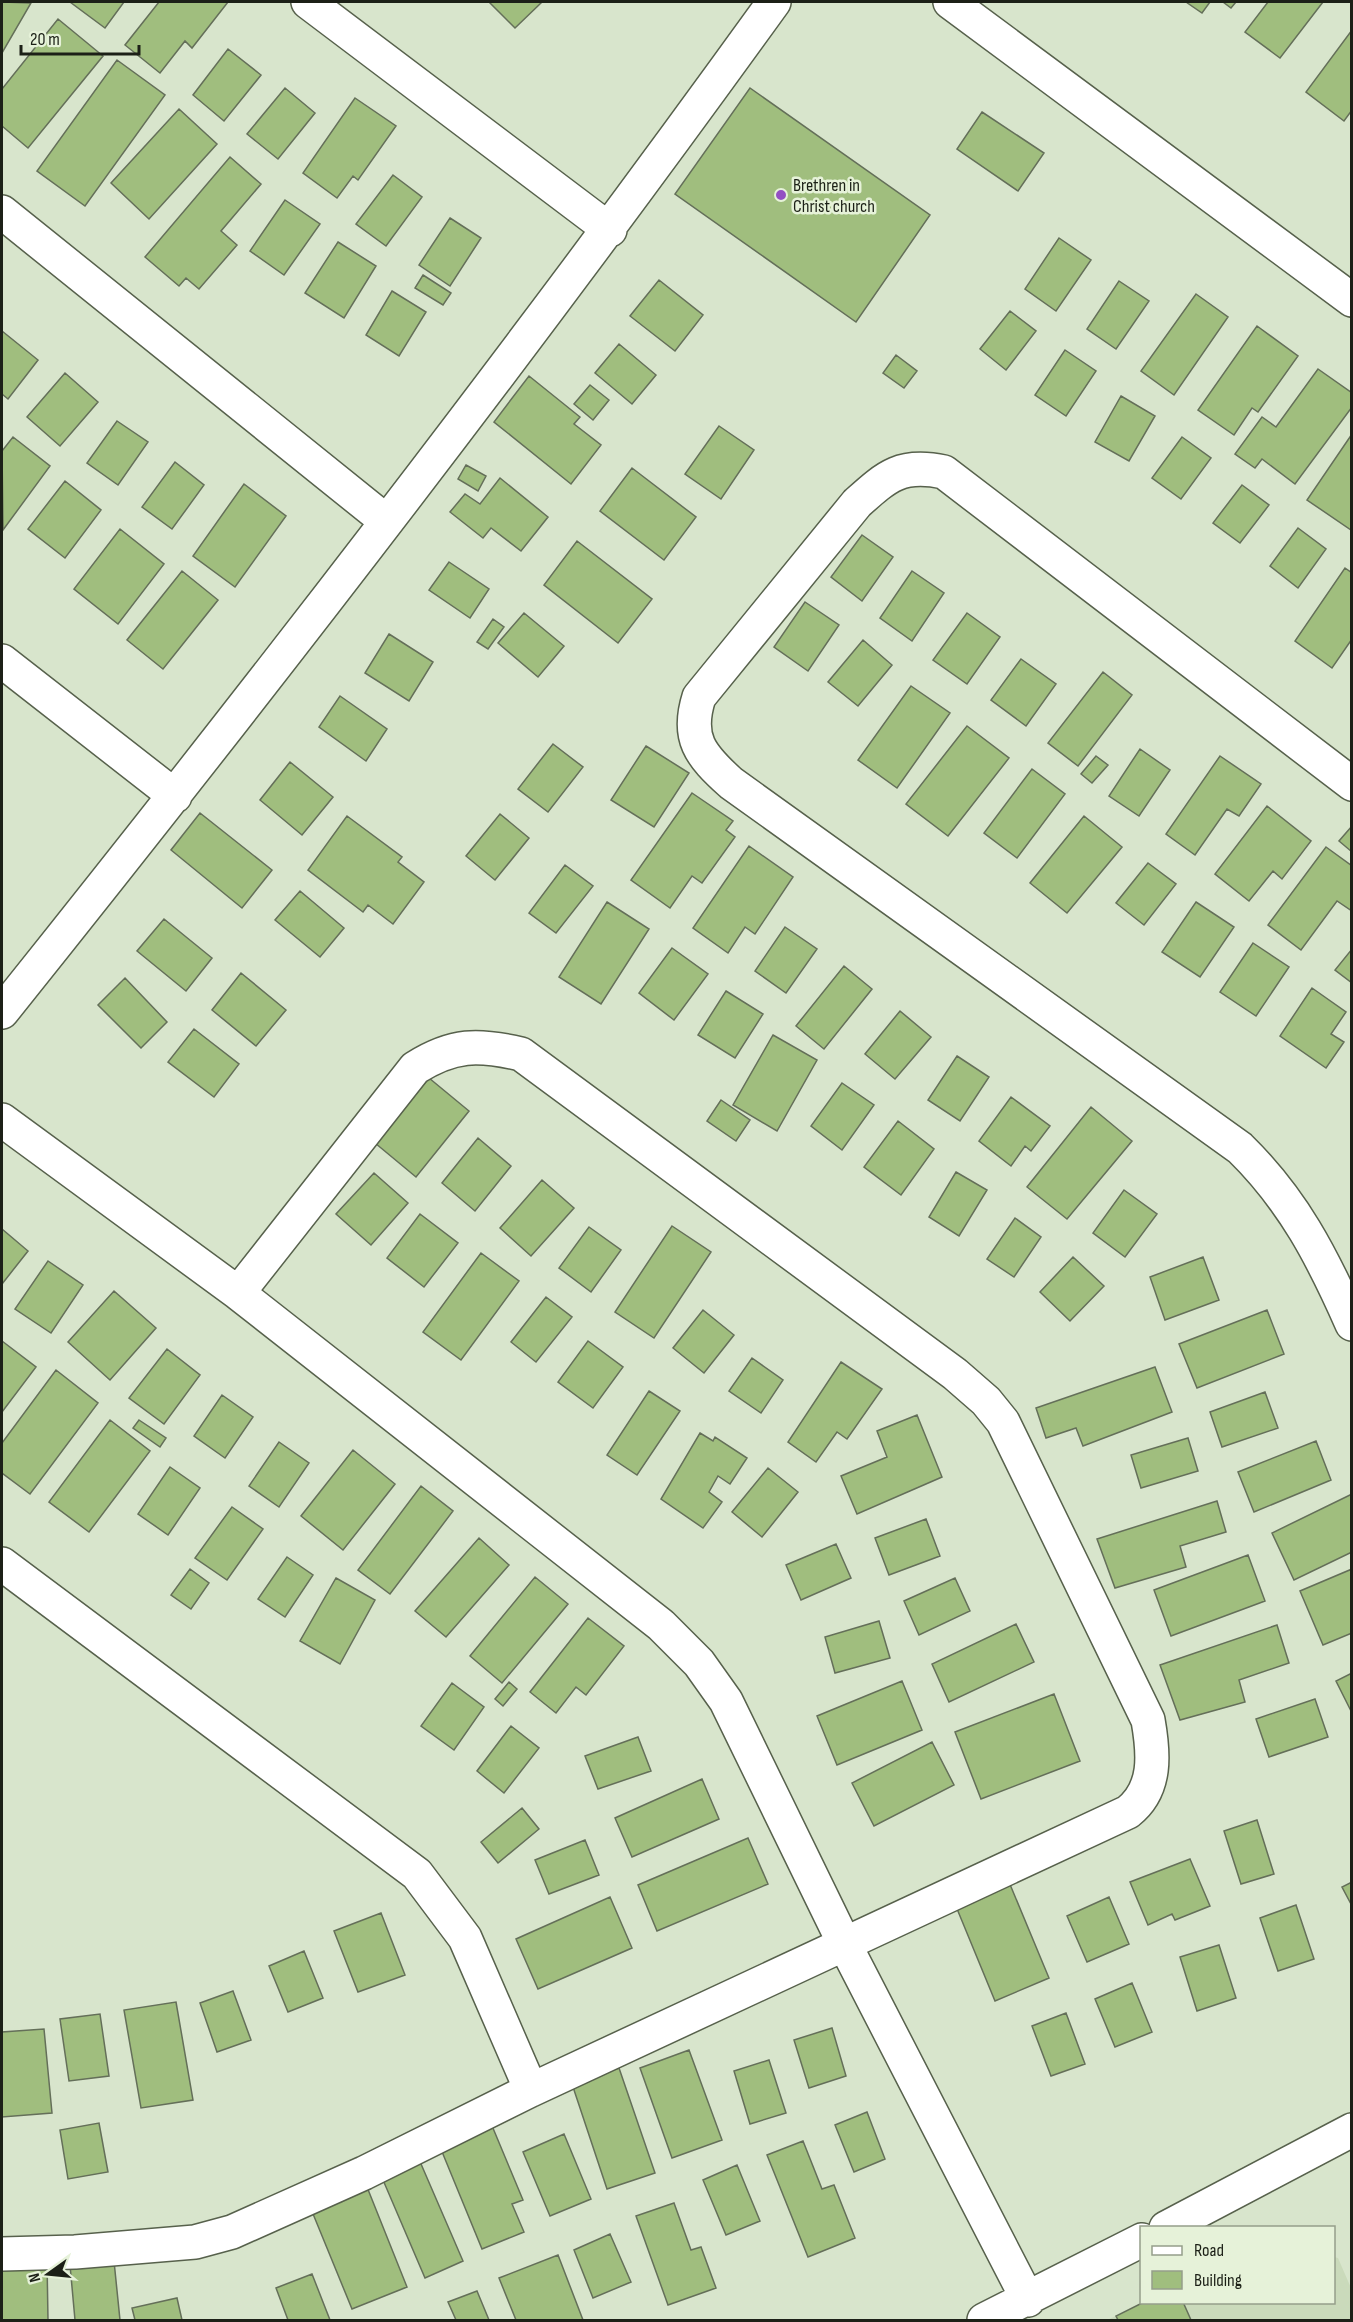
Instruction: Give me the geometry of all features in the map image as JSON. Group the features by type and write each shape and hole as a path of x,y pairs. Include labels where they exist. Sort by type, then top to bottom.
{"street":[{"path":"308,2 610,230"},
{"path":"2,1012 175,796 610,230 774,2"},
{"path":"950,2 1352,300"},
{"path":"2,212 386,521"},
{"path":"1352,784 944,472 924,468 902,470 883,480 857,503 699,697 693,717 695,741 711,764 731,783 1240,1148 1269,1177 1296,1215 1327,1266 1352,1324"},
{"path":"2,662 175,796"},
{"path":"2,2254 75,2252 184,2243 232,2232 364,2173 531,2090 1128,1812 1142,1802 1150,1780 1153,1751 1148,1720 1003,1422 986,1401 955,1374 521,1054 496,1048 467,1046 438,1053 415,1068 238,1293"},
{"path":"2,1120 238,1293 661,1625 699,1663 726,1701 845,1945 1028,2300"},
{"path":"2,1564 417,1874 465,1938 531,2090"},
{"path":"1170,2226 1348,2140"},
{"path":"984,2320 1028,2300 1140,2241"}],"shaded area":[{"path":"1335,2257 1338,2258 1351,2288 1351,2320 1107,2320 1143,2304 1335,2304"}],"building":[{"path":"2,2 31,3 2,53"},
{"path":"70,2 124,2 105,28"},
{"path":"159,2 228,2 192,48 185,41 160,73 125,45"},
{"path":"489,2 542,2 515,28"},
{"path":"1186,2 1210,2 1202,13"},
{"path":"1223,2 1236,2 1231,8"},
{"path":"1268,2 1323,2 1280,58 1245,32"},
{"path":"58,19 103,56 28,148 2,126 2,89"},
{"path":"1352,30 1352,110 1344,121 1306,92"},
{"path":"228,49 261,75 224,121 193,95"},
{"path":"117,60 165,95 85,206 37,171"},
{"path":"285,88 315,113 278,159 247,134"},
{"path":"750,88 930,215 856,322 675,194"},
{"path":"355,98 396,126 358,180 353,176 337,198 303,173"},
{"path":"179,109 217,144 149,219 111,183"},
{"path":"982,112 1044,153 1018,191 957,149"},
{"path":"230,157 261,184 221,231 237,245 199,289 186,278 179,286 145,257"},
{"path":"393,175 422,197 386,246 356,224"},
{"path":"285,200 320,224 284,275 250,251"},
{"path":"450,218 481,238 450,286 419,265"},
{"path":"1059,238 1091,260 1056,311 1025,289"},
{"path":"338,242 376,266 344,318 305,293"},
{"path":"423,275 451,293 443,305 415,288"},
{"path":"659,280 703,315 675,351 630,316"},
{"path":"1119,281 1149,301 1116,349 1087,329"},
{"path":"392,291 426,312 399,356 366,335"},
{"path":"1196,294 1228,317 1174,395 1141,371"},
{"path":"1010,311 1036,331 1006,370 980,349"},
{"path":"1257,326 1298,356 1258,412 1252,408 1234,435 1198,410"},
{"path":"2,331 38,360 8,399 2,394"},
{"path":"619,344 656,375 632,404 595,373"},
{"path":"1065,350 1096,371 1066,416 1035,395"},
{"path":"896,355 917,371 904,388 883,373"},
{"path":"1318,369 1352,393 1352,407 1295,484 1262,459 1255,468 1235,454 1262,417 1276,427"},
{"path":"65,373 98,402 60,446 27,417"},
{"path":"529,376 580,417 574,424 601,445 571,484 494,422"},
{"path":"590,385 609,400 593,420 574,404"},
{"path":"1121,396 1155,416 1129,461 1095,442"},
{"path":"117,421 148,442 118,485 87,463"},
{"path":"719,426 754,450 721,499 685,474"},
{"path":"1352,434 1352,530 1351,530 1307,500"},
{"path":"13,437 50,466 3,530 2,451"},
{"path":"1182,437 1211,458 1181,499 1152,478"},
{"path":"175,462 204,485 172,529 142,507"},
{"path":"466,465 486,476 478,491 458,479"},
{"path":"632,468 696,517 664,560 600,511"},
{"path":"500,478 548,517 521,551 491,528 483,538 450,512 465,494 480,504"},
{"path":"65,481 101,510 65,558 28,529"},
{"path":"244,484 286,516 235,587 193,556"},
{"path":"1242,485 1269,505 1240,543 1213,523"},
{"path":"1298,528 1326,549 1298,588 1270,566"},
{"path":"120,529 164,564 118,624 74,589"},
{"path":"862,535 893,557 862,601 831,577"},
{"path":"577,541 652,599 618,643 544,585"},
{"path":"449,562 489,589 470,618 429,590"},
{"path":"1345,568 1352,573 1352,639 1332,668 1295,641"},
{"path":"182,571 218,600 163,669 127,640"},
{"path":"912,571 944,593 912,641 880,618"},
{"path":"805,602 839,625 808,671 774,647"},
{"path":"524,613 564,646 538,677 498,643"},
{"path":"967,613 1000,637 967,684 933,660"},
{"path":"493,619 504,627 488,649 477,642"},
{"path":"389,634 433,662 409,701 365,673"},
{"path":"863,640 892,665 858,706 828,682"},
{"path":"1021,659 1056,684 1026,726 991,700"},
{"path":"1103,672 1132,695 1078,766 1048,743"},
{"path":"911,686 950,713 897,788 858,760"},
{"path":"340,696 387,729 366,761 319,727"},
{"path":"967,726 1009,758 948,836 906,804"},
{"path":"553,744 583,767 548,812 518,789"},
{"path":"646,746 689,773 654,827 611,800"},
{"path":"1140,749 1170,770 1139,816 1109,796"},
{"path":"1096,756 1108,765 1092,783 1081,774"},
{"path":"1220,756 1261,784 1239,816 1227,809 1195,855 1166,834"},
{"path":"290,762 333,797 302,835 260,800"},
{"path":"1032,769 1065,794 1017,858 984,833"},
{"path":"692,793 733,821 726,830 735,837 702,883 692,876 670,908 631,880"},
{"path":"1267,806 1311,841 1282,879 1273,871 1249,901 1215,874"},
{"path":"200,813 272,870 242,908 171,850"},
{"path":"500,814 529,838 495,880 466,856"},
{"path":"347,816 402,857 398,862 424,882 393,924 368,905 363,912 308,870"},
{"path":"1084,816 1122,847 1067,913 1030,883"},
{"path":"1352,826 1352,852 1339,841"},
{"path":"749,846 793,877 755,934 745,927 728,953 693,928"},
{"path":"1326,847 1352,866 1352,911 1337,901 1301,950 1268,925"},
{"path":"1148,863 1176,884 1144,925 1116,903"},
{"path":"565,865 593,886 556,933 529,913"},
{"path":"300,891 344,928 320,957 275,920"},
{"path":"607,902 649,929 601,1004 559,977"},
{"path":"1196,902 1234,927 1200,977 1162,952"},
{"path":"164,919 212,958 186,991 137,951"},
{"path":"785,927 817,949 786,993 755,971"},
{"path":"1253,943 1289,967 1256,1016 1220,992"},
{"path":"672,948 708,974 674,1020 639,993"},
{"path":"1352,949 1352,983 1335,970"},
{"path":"844,966 872,989 824,1049 796,1026"},
{"path":"241,973 286,1010 256,1046 212,1010"},
{"path":"125,978 167,1022 141,1048 98,1005"},
{"path":"1312,988 1346,1012 1331,1034 1344,1042 1326,1068 1280,1036"},
{"path":"726,991 763,1014 735,1058 698,1035"},
{"path":"900,1011 931,1037 895,1079 865,1054"},
{"path":"194,1029 239,1064 214,1097 168,1062"},
{"path":"773,1035 817,1060 777,1131 733,1105"},
{"path":"957,1056 989,1077 960,1121 928,1100"},
{"path":"429,1078 469,1111 416,1177 375,1143"},
{"path":"842,1083 874,1105 842,1150 811,1126"},
{"path":"1011,1097 1050,1126 1031,1151 1025,1146 1011,1166 979,1141"},
{"path":"721,1100 750,1120 736,1141 707,1121"},
{"path":"1091,1107 1132,1141 1067,1219 1027,1187"},
{"path":"898,1121 934,1149 901,1195 864,1167"},
{"path":"478,1138 511,1166 475,1211 442,1183"},
{"path":"956,1172 987,1190 959,1236 929,1217"},
{"path":"374,1173 408,1203 371,1245 336,1214"},
{"path":"542,1180 574,1208 531,1256 500,1228"},
{"path":"1124,1190 1157,1214 1125,1257 1093,1233"},
{"path":"420,1214 458,1243 424,1287 387,1258"},
{"path":"1015,1218 1041,1237 1014,1277 987,1259"},
{"path":"672,1226 711,1252 654,1338 615,1312"},
{"path":"589,1227 621,1250 591,1292 559,1268"},
{"path":"2,1229 28,1251 2,1284"},
{"path":"481,1253 519,1281 461,1360 423,1332"},
{"path":"1073,1257 1104,1286 1070,1321 1040,1292"},
{"path":"1203,1257 1219,1300 1165,1320 1150,1277"},
{"path":"48,1261 83,1285 51,1333 15,1309"},
{"path":"114,1291 156,1328 110,1380 68,1342"},
{"path":"546,1297 572,1317 536,1362 511,1342"},
{"path":"703,1310 734,1335 704,1373 673,1348"},
{"path":"1267,1310 1284,1354 1197,1388 1179,1344"},
{"path":"2,1341 36,1367 2,1412"},
{"path":"588,1341 623,1367 593,1408 558,1382"},
{"path":"167,1349 200,1375 164,1424 129,1398"},
{"path":"752,1358 783,1380 761,1413 729,1391"},
{"path":"841,1362 882,1389 847,1439 837,1432 816,1462 788,1442"},
{"path":"1155,1367 1172,1412 1083,1446 1076,1428 1046,1438 1036,1408"},
{"path":"56,1370 98,1403 30,1494 2,1473 2,1443"},
{"path":"649,1391 680,1411 637,1475 607,1455"},
{"path":"1265,1392 1278,1428 1222,1447 1210,1412"},
{"path":"222,1395 253,1417 225,1458 194,1436"},
{"path":"917,1415 942,1477 857,1514 841,1476 887,1457 877,1431"},
{"path":"110,1420 150,1451 89,1532 49,1502"},
{"path":"139,1420 166,1438 160,1447 133,1428"},
{"path":"700,1433 713,1441 715,1437 747,1458 730,1484 718,1476 709,1492 722,1502 703,1528 661,1499"},
{"path":"1188,1438 1198,1471 1141,1488 1131,1455"},
{"path":"1316,1441 1331,1480 1254,1512 1238,1472"},
{"path":"279,1442 309,1463 279,1507 249,1486"},
{"path":"353,1450 395,1484 343,1550 301,1516"},
{"path":"170,1467 200,1488 168,1535 138,1514"},
{"path":"768,1468 798,1492 762,1537 732,1512"},
{"path":"421,1486 453,1511 390,1594 358,1570"},
{"path":"1352,1494 1352,1552 1294,1580 1272,1533"},
{"path":"1217,1501 1226,1532 1180,1546 1186,1567 1115,1588 1097,1539"},
{"path":"232,1507 263,1529 227,1580 195,1558"},
{"path":"926,1519 940,1556 889,1575 875,1538"},
{"path":"479,1538 509,1565 446,1637 415,1611"},
{"path":"836,1544 851,1578 801,1600 786,1565"},
{"path":"1248,1555 1265,1601 1171,1636 1154,1590"},
{"path":"287,1557 313,1575 285,1617 258,1599"},
{"path":"190,1569 209,1583 191,1609 171,1595"},
{"path":"1352,1569 1352,1633 1323,1645 1300,1591"},
{"path":"535,1577 568,1604 502,1683 470,1656"},
{"path":"336,1578 375,1600 340,1664 300,1641"},
{"path":"955,1578 970,1611 919,1635 904,1601"},
{"path":"588,1618 624,1646 586,1695 576,1687 556,1713 530,1692"},
{"path":"879,1621 890,1658 835,1673 825,1637"},
{"path":"1016,1624 1034,1662 949,1702 932,1664"},
{"path":"1277,1625 1289,1663 1239,1680 1245,1702 1180,1720 1160,1665"},
{"path":"1352,1673 1352,1713 1336,1681"},
{"path":"902,1681 922,1730 837,1765 817,1716"},
{"path":"509,1682 517,1689 503,1706 495,1699"},
{"path":"452,1683 484,1707 454,1750 421,1726"},
{"path":"1054,1694 1080,1761 981,1799 955,1732"},
{"path":"1315,1699 1328,1737 1269,1757 1256,1719"},
{"path":"511,1726 539,1748 504,1793 477,1771"},
{"path":"638,1737 651,1771 598,1789 585,1756"},
{"path":"932,1742 954,1785 874,1826 852,1783"},
{"path":"702,1779 719,1819 632,1857 615,1818"},
{"path":"522,1808 539,1829 498,1863 481,1842"},
{"path":"1257,1820 1274,1874 1241,1884 1224,1831"},
{"path":"748,1838 768,1884 657,1931 638,1885"},
{"path":"585,1840 599,1875 549,1894 535,1860"},
{"path":"1190,1859 1210,1906 1175,1920 1172,1914 1148,1925 1130,1882"},
{"path":"1009,1882 1049,1978 995,2001 955,1904"},
{"path":"1352,1882 1352,1906 1342,1887"},
{"path":"610,1897 632,1948 538,1989 516,1939"},
{"path":"1109,1897 1129,1944 1087,1962 1067,1916"},
{"path":"1296,1905 1314,1959 1278,1971 1260,1918"},
{"path":"381,1913 405,1975 358,1992 334,1931"},
{"path":"1219,1945 1236,1998 1197,2011 1180,1957"},
{"path":"304,1951 323,1998 288,2012 269,1966"},
{"path":"1132,1983 1152,2032 1115,2047 1095,1999"},
{"path":"233,1991 251,2040 217,2052 200,2003"},
{"path":"176,2002 193,2100 141,2108 124,2010"},
{"path":"1066,2013 1085,2064 1051,2076 1032,2026"},
{"path":"100,2014 109,2076 69,2081 60,2019"},
{"path":"832,2028 846,2076 809,2088 794,2040"},
{"path":"44,2029 52,2113 2,2117 2,2032"},
{"path":"689,2050 722,2140 672,2158 640,2068"},
{"path":"769,2060 786,2113 750,2124 734,2071"},
{"path":"619,2068 655,2173 607,2189 572,2084"},
{"path":"867,2112 885,2159 854,2172 835,2125"},
{"path":"490,2121 523,2200 512,2204 524,2232 482,2249 438,2142"},
{"path":"99,2123 108,2172 68,2179 60,2130"},
{"path":"564,2134 591,2199 550,2216 523,2152"},
{"path":"803,2141 822,2189 834,2185 855,2238 808,2257 767,2155"},
{"path":"418,2157 463,2261 425,2278 380,2173"},
{"path":"737,2165 760,2221 726,2235 703,2180"},
{"path":"367,2187 407,2287 352,2309 311,2209"},
{"path":"674,2203 691,2250 701,2247 716,2288 668,2305 636,2216"},
{"path":"610,2234 631,2282 593,2298 574,2250"},
{"path":"558,2255 583,2320 516,2320 499,2278"},
{"path":"2,2260 47,2260 48,2320 2,2320"},
{"path":"114,2261 120,2320 75,2320 70,2265"},
{"path":"312,2274 330,2320 288,2320 276,2288"},
{"path":"477,2291 489,2320 456,2320 448,2302"},
{"path":"177,2298 182,2320 135,2320 132,2308"},
{"path":"1140,2304 1184,2304 1191,2320 1118,2320 1116,2316"}],"place":[{"name":"Brethren in Christ church","path":"781,195"}]}
